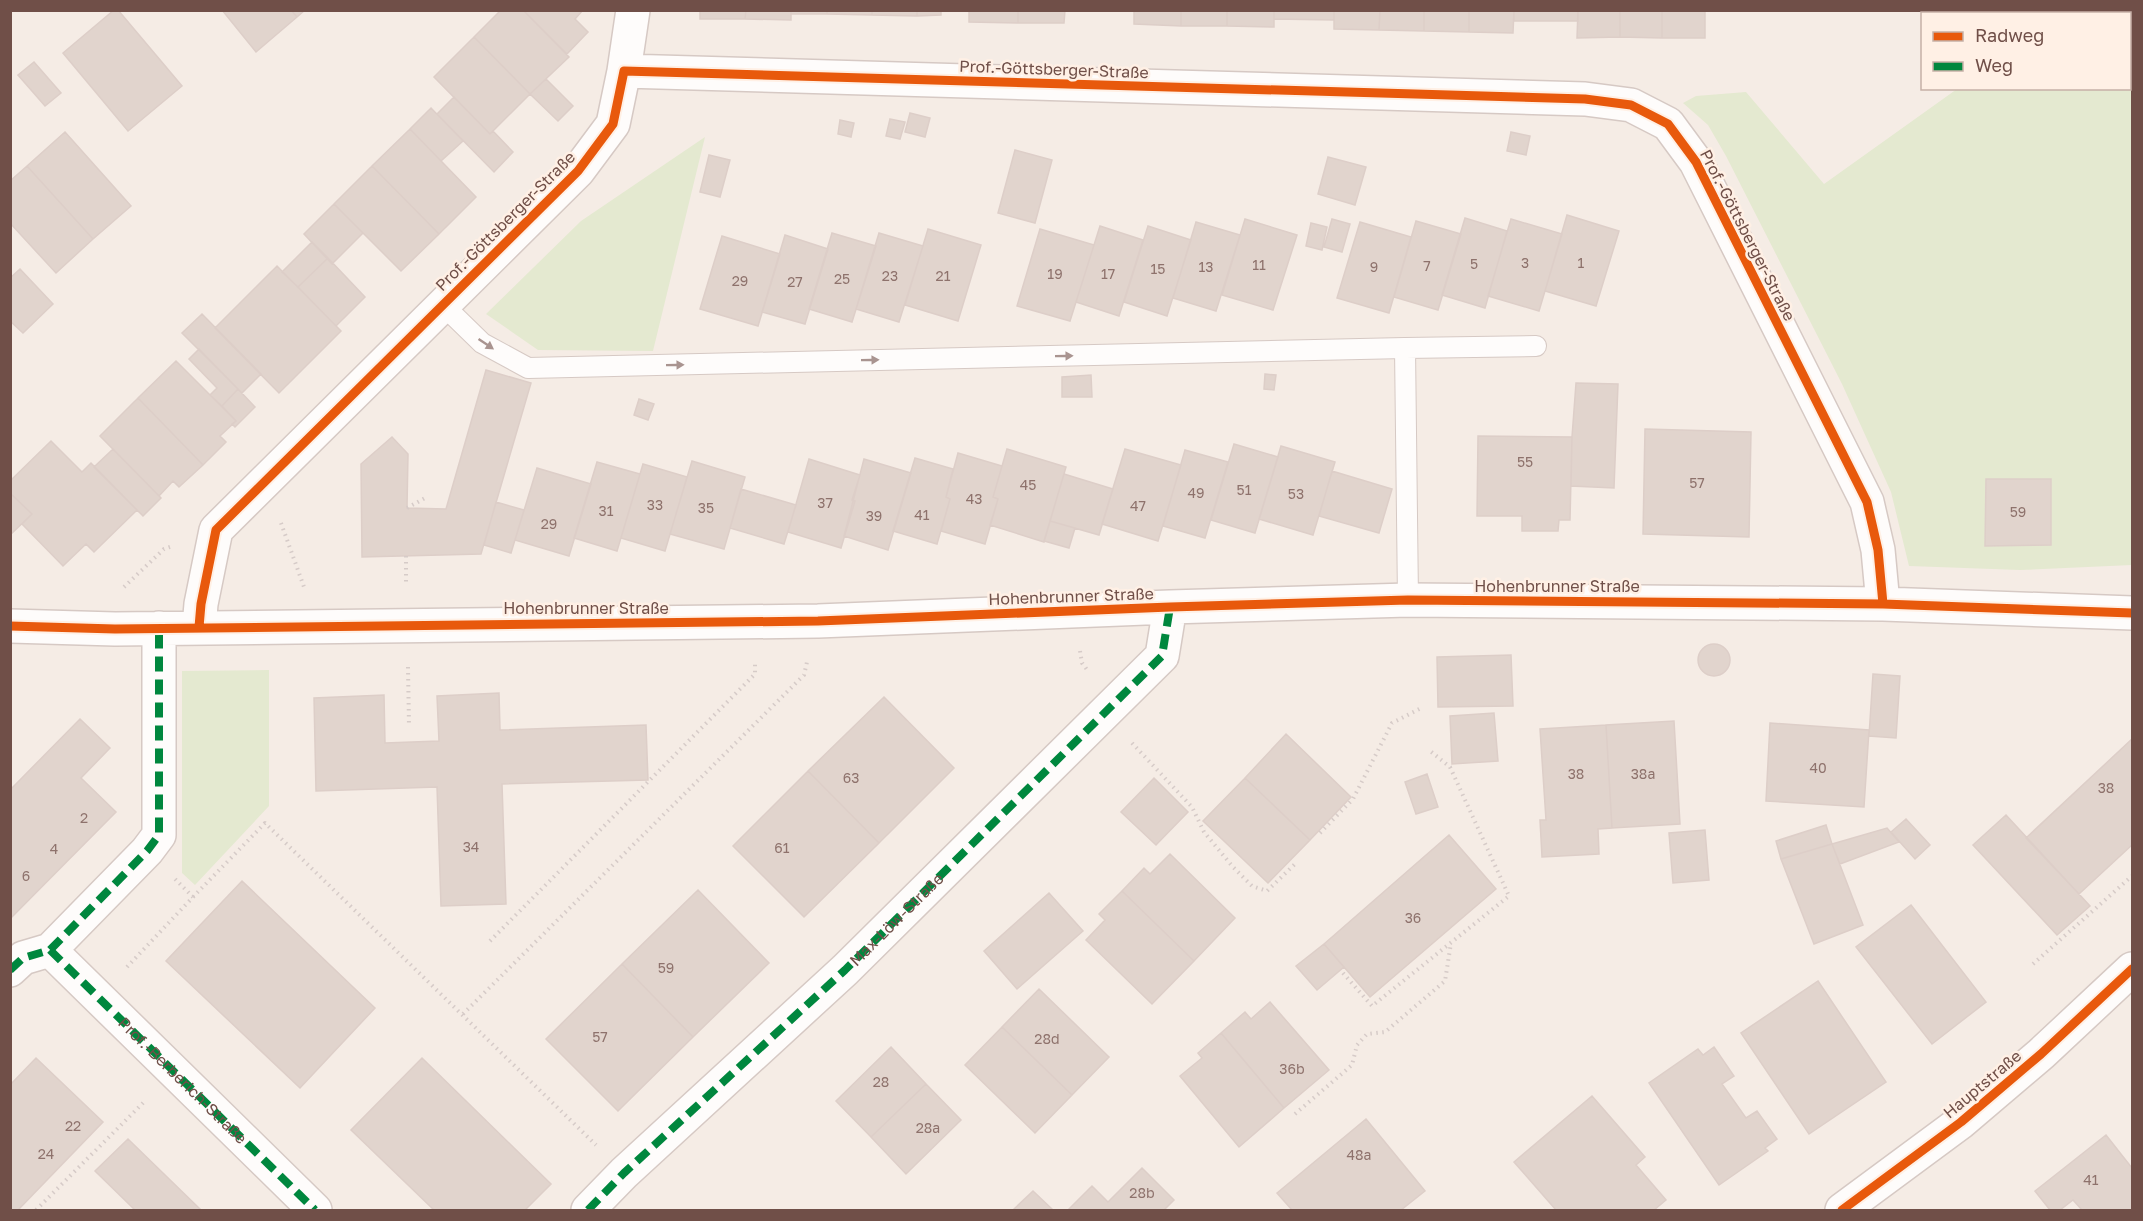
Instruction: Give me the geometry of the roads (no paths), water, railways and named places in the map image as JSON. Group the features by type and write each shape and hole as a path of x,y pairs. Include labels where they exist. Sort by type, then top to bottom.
{"street":[{"name":"Prof.-Göttsberger-Straße","path":"199,627 216,530 578,171 613,124 633,10"},
{"name":"Prof.-Göttsberger-Straße","path":"624,71 1585,99 1631,105 1668,124 1696,162 1830,427 1867,502 1878,550 1883,604"},
{"name":"Hohenbrunner Straße","path":"10,626 115,629 819,621 1408,600 1883,604 2133,613"},
{"name":"Max-Löw-Straße","path":"588,1210 624,1173 845,970 1162,656 1170,607"},
{"path":"10,970 22,958 50,950 147,851 159,835 159,628"},
{"name":"Prof.-Berberich-Straße","path":"50,950 315,1210"},
{"name":"Hauptstraße","path":"1842,1210 1960,1122 2049,1047 2133,969"}],"lane":[{"name":"Prof.-Göttsberger-Straße","path":"443,305 482,343 528,368 1536,346"},
{"path":"1405,348 1408,600"}]}
